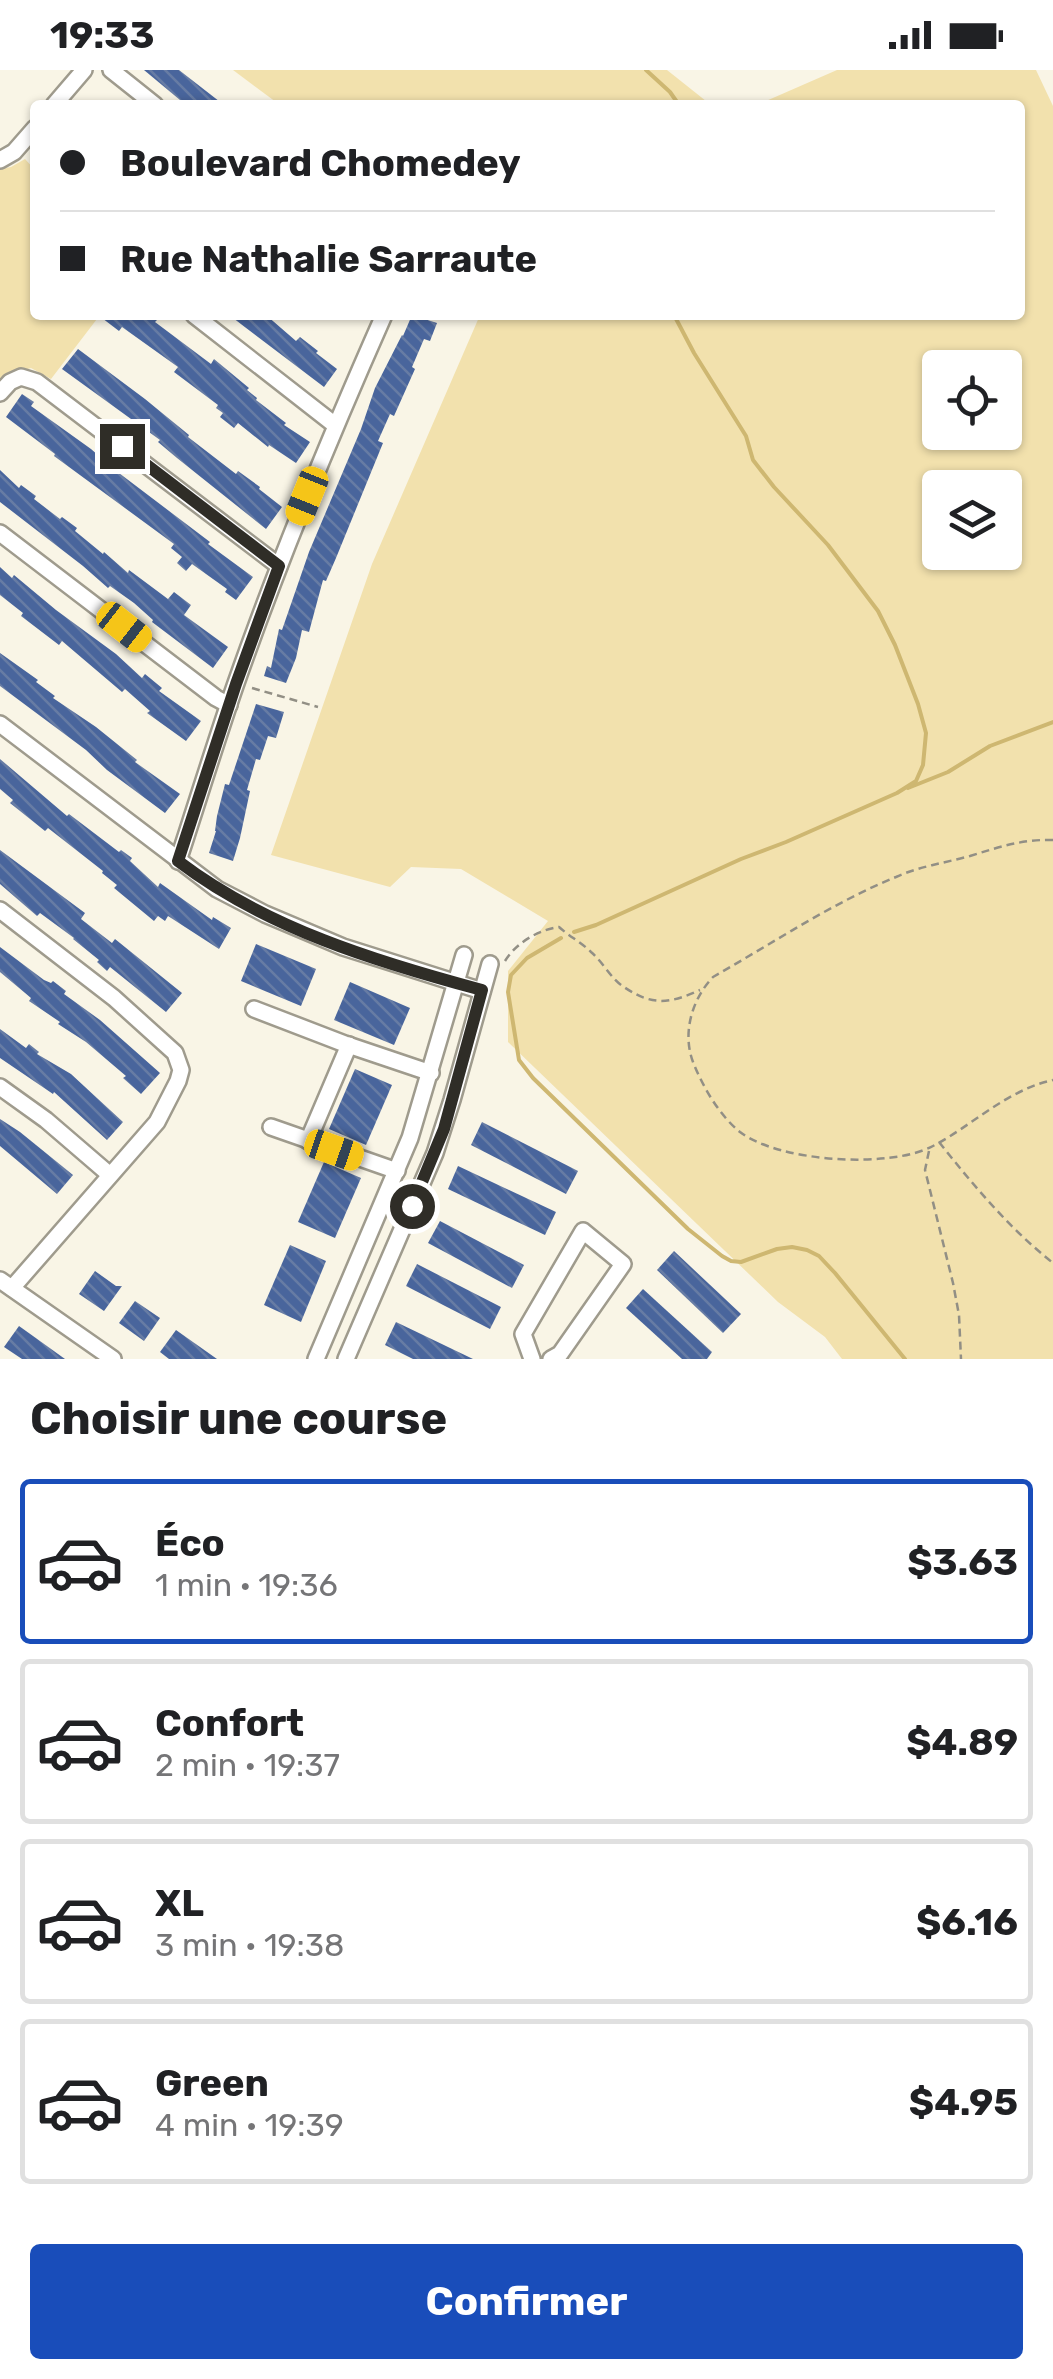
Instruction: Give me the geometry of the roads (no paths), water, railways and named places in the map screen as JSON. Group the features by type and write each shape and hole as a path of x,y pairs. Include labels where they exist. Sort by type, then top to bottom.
{"street":[{"path":"58,100 84,70"},
{"path":"111,70 149,100"},
{"path":"0,160 14,152 30,134"},
{"path":"200,320 335,425"},
{"path":"178,861 228,705 279,566 382,320"},
{"path":"0,394 10,382 21,377 38,382 279,566"},
{"path":"0,533 228,705"},
{"path":"0,724 217,889 304,932 482,990"},
{"path":"0,910 114,998 178,1058 181,1076 162,1114 6,1284 113,1359"},
{"path":"316,1359 416,1121 464,955"},
{"path":"346,1359 435,1153 482,990 496,968"},
{"path":"254,1008 431,1072"},
{"path":"308,1141 349,1045"},
{"path":"0,1087 110,1175"},
{"path":"272,1126 396,1171"},
{"path":"532,1359 523,1334 583,1231 624,1264 560,1354 550,1359"}],"waterway":[{"path":"646,70 676,100"},
{"path":"574,932 897,793 916,781 923,765 926,733 918,704 878,611 828,545 753,460 746,436 677,320"},
{"path":"908,788 948,772 990,746 1053,722"},
{"path":"561,938 527,958 511,975 508,992 519,1060 533,1078 688,1229 722,1256 741,1262 792,1247 819,1256 905,1359"}]}
